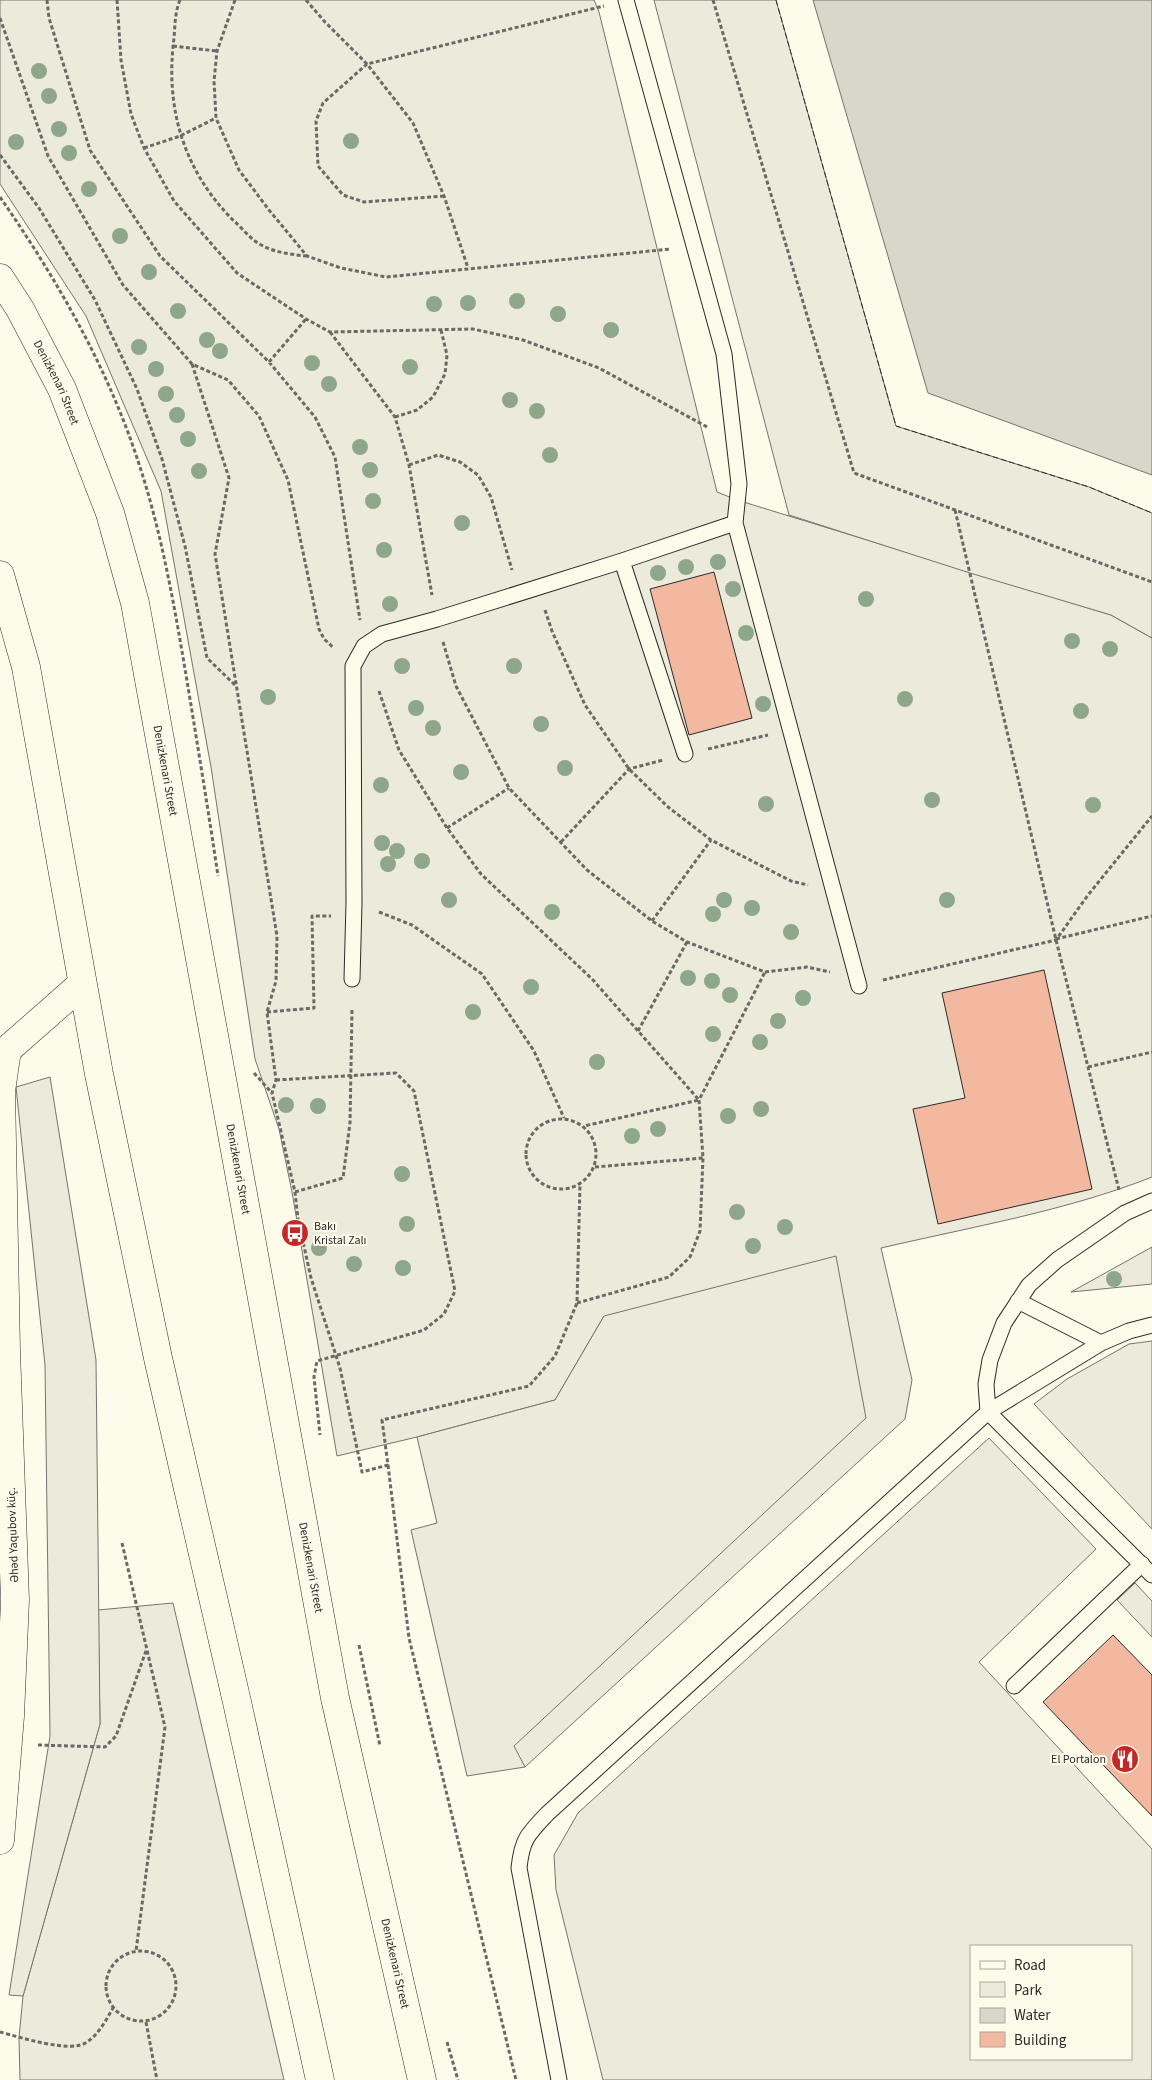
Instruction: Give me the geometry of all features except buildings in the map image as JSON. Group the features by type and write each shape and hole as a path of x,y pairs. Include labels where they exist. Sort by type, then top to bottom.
{"main road":[{"name":"Denizkenari Street","path":"0,278 20,309 62,389 110,513 135,603 335,1698 422,2080"},
{"path":"0,575 26,667 99,1074 158,1358 237,1702 320,2080"},
{"path":"3,1050 82,984"},
{"name":"Əhəd Yaqubov küç.","path":"0,1840 8,1744 15,1600 4,1424 1,1091 3,1050"}],"lane":[{"path":"626,0 724,354 739,484 734,523 859,986"},
{"path":"352,979 354,910 353,666 364,646 382,634 437,619 622,561 734,523"},
{"path":"622,561 686,754"},
{"path":"1014,1686 1147,1569 988,1412 986,1384 990,1360 1004,1323 1029,1285 1057,1260 1125,1213 1152,1202"},
{"path":"1018,1301 1101,1344"},
{"path":"560,2080 519,1868 521,1851 527,1836 547,1814 988,1412 1101,1344 1129,1331 1152,1325"}],"path":[{"path":"48,0 49,18 90,150 160,256 269,362 315,417 334,457 364,646"},
{"path":"117,0 121,60 131,114 144,148 174,201 237,273 306,319 330,332 473,329 523,340 590,365 734,442"},
{"path":"180,0 173,46 171,81 180,136 202,182 224,211 255,241 279,252 307,256 341,268 386,277 694,247"},
{"path":"234,0 217,51 214,81 216,118 239,170 307,256"},
{"path":"306,0 367,64 413,123 444,196 468,268"},
{"path":"444,196 364,202 343,195 318,166 316,121 323,104 367,64 626,0"},
{"path":"713,0 854,473 1152,582"},
{"path":"0,18 48,156 123,285 192,364 230,478 215,554 277,936 276,981 267,1012 276,1080 272,1092 295,1192 298,1219 311,1278 336,1354 362,1472 388,1465"},
{"path":"173,46 217,51"},
{"path":"144,148 180,136 216,118"},
{"path":"0,155 39,208 95,300 138,389 162,459 185,546 207,658 236,685"},
{"path":"269,362 306,319"},
{"path":"395,417 417,410 433,397 445,374 447,355 440,330"},
{"path":"192,364 228,380 259,416 288,480 319,628 324,639 353,666"},
{"path":"409,465 438,455 460,462 478,476 491,497 519,592"},
{"path":"955,510 1056,940 1125,1213"},
{"path":"538,587 552,631 585,705 629,769 668,807 711,840 791,881 833,890"},
{"path":"378,689 399,750 447,828 481,874 593,980 698,1100"},
{"path":"447,828 509,788"},
{"path":"1151,818 1152,823"},
{"path":"652,921 711,840"},
{"path":"267,1012 314,1008 312,916 354,910 412,925 482,974 534,1051 564,1118"},
{"path":"1056,940 1152,916"},
{"path":"638,1031 686,942"},
{"path":"577,1303 669,1277 690,1257 700,1231 703,1158 698,1100 765,972"},
{"path":"295,1192 343,1178 350,1123 352,1010"},
{"path":"1088,1067 1152,1052"},
{"path":"276,1080 352,1074 396,1073 414,1091 455,1290 444,1314 424,1330 336,1354 317,1362 314,1366 314,1377 321,1439"},
{"path":"584,1126 596,1145 594,1167 580,1184 559,1189 538,1181 527,1162 528,1140 542,1123 564,1118 584,1126 698,1100"},
{"path":"594,1167 703,1158"},
{"path":"516,2080 409,1638 382,1420 530,1386 555,1356 577,1303 580,1184"},
{"path":"122,1543 165,1727 136,1951"},
{"path":"358,1641 382,1756"},
{"path":"8,1744 105,1747 116,1736 147,1648"},
{"path":"136,1951 154,1953 169,1964 176,1982 174,2000 162,2014 146,2022 127,2019 113,2008 106,1991 108,1973 119,1958 136,1951"},
{"path":"0,2032 57,2045 77,2047 87,2042 102,2027 113,2008"},
{"path":"146,2022 157,2080"},
{"path":"445,2034 458,2080"}],"green space":[{"path":"0,0 594,0 599,12 717,492 737,500 1111,615 1152,638 1152,1177 1052,1209 881,1248 912,1380 905,1419 525,1767 513,1747 604,1316 555,1400 417,1437 337,1456 292,1192 279,1129 255,1059 211,767 161,491 86,316 0,184"},
{"path":"1152,1247 1152,1284 1071,1292"},
{"path":"1152,1341 1152,1529 1034,1404 1067,1379 1129,1344"},
{"path":"989,1438 1096,1549 979,1662 1152,1849 1152,2080 603,2080 556,1890 554,1855 578,1813"},
{"path":"1135,1583 1152,1601 1152,1637 1117,1600"},
{"path":"173,1603 284,2080 20,2080 19,2038 23,1996 100,1724 98,1610"}],"shaded area":[{"path":"654,0 776,0 896,426 1089,487 1152,513 1152,638 1111,615 970,573 789,515"},
{"path":"50,1077 96,1360 100,1724 23,1996 9,1995 50,1736 45,1365 16,1087"},
{"path":"836,1256 866,1418 514,1746 525,1767 467,1776 411,1530 437,1523 417,1437 555,1400 604,1316"}],"water":[{"path":"813,0 1152,0 1152,475 928,393"}],"fence":[{"path":"776,0 896,426 1089,487 1152,513"}],"place":[{"name":"Bakı Kristal Zalı","path":"295,1233"},
{"name":"El Portalon","path":"1125,1759"}]}
